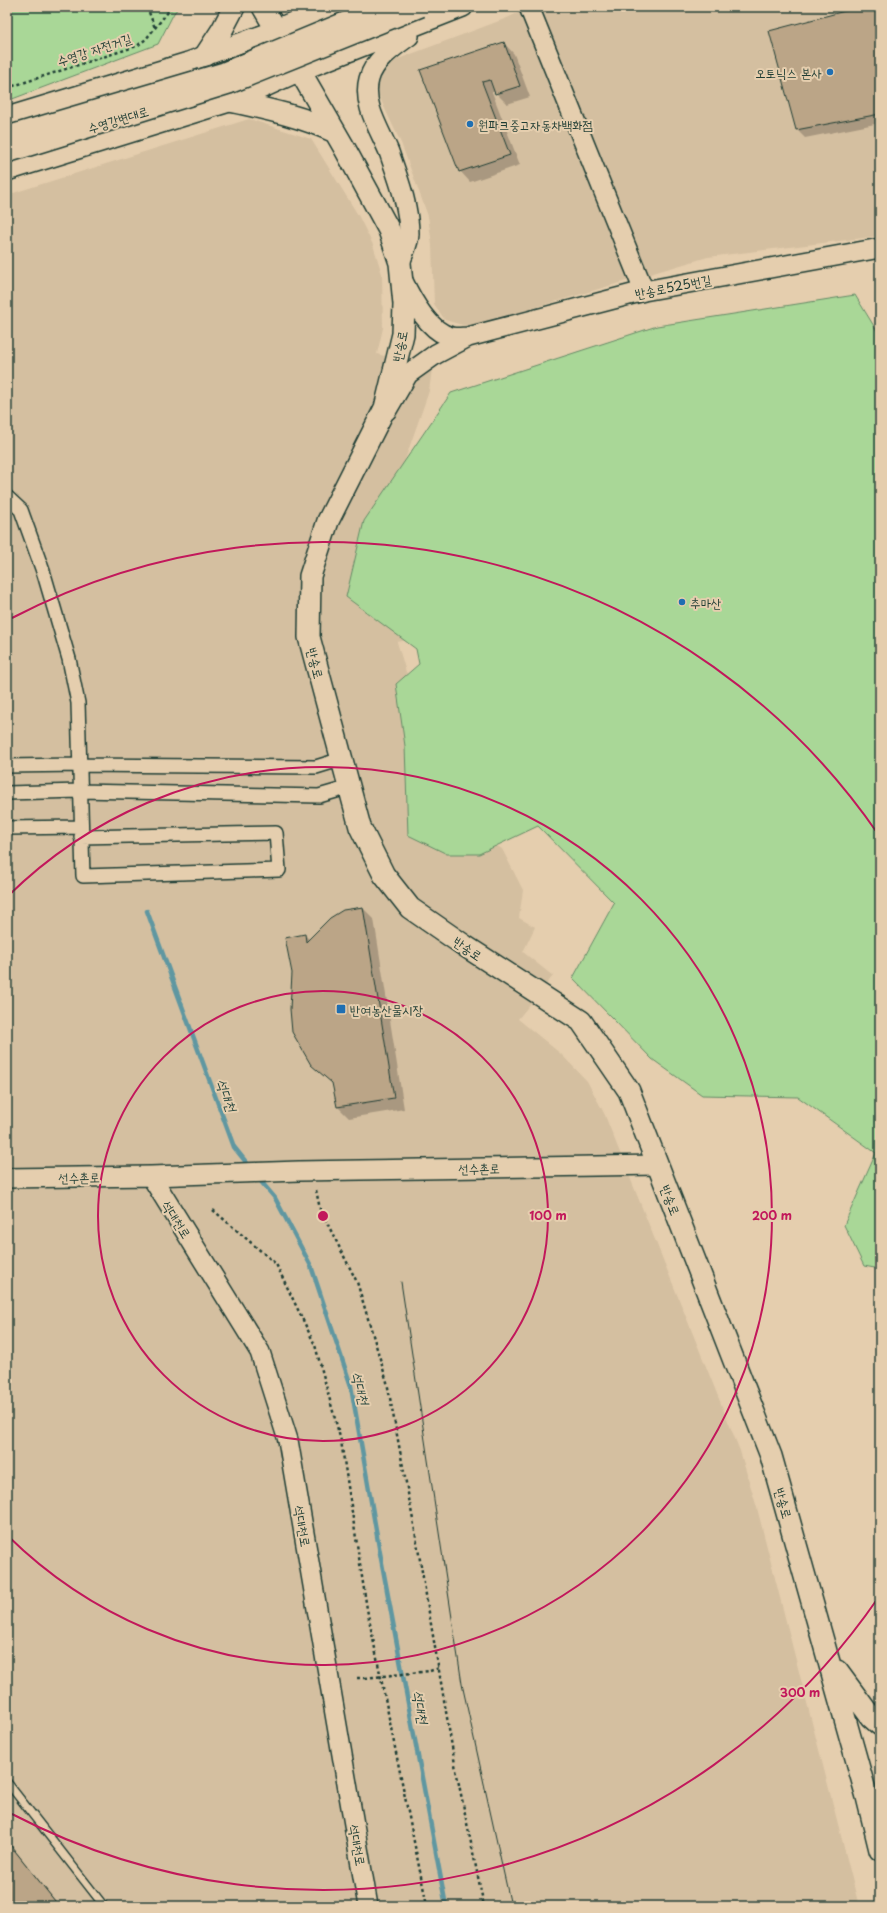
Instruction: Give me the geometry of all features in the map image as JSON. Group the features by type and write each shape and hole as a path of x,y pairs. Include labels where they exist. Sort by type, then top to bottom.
{"main road":[{"path":"205,56 222,30 234,7"},
{"name":"반송로","path":"263,7 389,230 401,270 404,304 403,334 385,408 328,521 310,576 309,637 360,827 384,875 410,908 465,946 581,1021 629,1091 771,1456 828,1658 874,1794 880,1850"},
{"path":"7,117 205,56 276,30 331,7"},
{"path":"7,136 224,72 381,7"},
{"path":"230,93 426,14 463,7"},
{"path":"529,7 644,291"},
{"path":"7,171 230,93 300,72 426,14"},
{"path":"426,14 382,56 369,79 368,95 373,116 388,150 404,196 409,235 401,270 418,309 437,330 452,337 468,337"},
{"path":"230,93 276,110 316,122 335,132"},
{"name":"수영강변대로","path":"7,153 230,93"},
{"name":"반송로525번길","path":"468,337 644,291 880,248"},
{"path":"378,424 408,374 436,354 468,337"},
{"name":"선수촌로","path":"7,1178 658,1165"},
{"name":"석대천로","path":"151,1176 260,1352 288,1440 368,1906"},
{"path":"828,1658 859,1701 880,1725"}],"street":[{"path":"7,497 21,510 44,574 69,659 78,703 79,765 81,832 83,876 279,870 276,833 81,832 7,828"},
{"path":"7,766 79,765 316,767 342,759"},
{"path":"7,793 80,791 319,796 350,787"}],"lane":[{"path":"7,1782 104,1906"}],"path":[{"path":"147,7 155,28"},
{"name":"수영강 자전거길","path":"7,88 137,46 146,39 172,7"},
{"path":"316,1190 320,1209 356,1282 387,1382 456,1770 484,1906"},
{"path":"213,1210 276,1264 315,1344 341,1441 367,1609 426,1906"},
{"path":"357,1678 430,1671 439,1668"}],"shaded area":[{"path":"531,7 880,7 880,236 708,257 486,322 466,326 445,320 434,304 432,245 428,216 401,143 378,94 377,80 390,62 507,18"},
{"path":"249,119 311,139 358,215 373,245 382,274 383,328 377,354 432,369 429,391 392,497 408,640 397,642 406,672 423,696 494,844 502,849 523,890 519,918 535,927 523,952 553,976 518,1019 561,1054 587,1081 604,1113 740,1451 757,1508 859,1906 7,1906 7,195"}],"green space":[{"path":"7,7 179,7 174,13 158,44 7,101"},
{"path":"855,295 880,336 880,1269 864,1266 844,1225 876,1153 798,1097 702,1095 652,1059 573,978 614,903 538,826 479,854 447,854 408,835 405,746 396,684 419,664 416,649 346,597 364,521 451,393 657,326"}],"building":[{"name":"오토닉스 본사","path":"860,7 880,7 880,114 796,130 769,31"},
{"name":"원파크중고자동차백화점","path":"504,42 520,86 495,94 490,80 482,82 510,155 459,172 420,70"},
{"path":"363,907 394,1098 337,1107 332,1083 311,1065 292,1032 290,1009 292,973 285,938 305,934 306,942 330,918 343,910"},
{"path":"7,1841 59,1906 7,1906"}],"waterway":[{"name":"석대천","path":"147,911 234,1147 250,1167"},
{"name":"석대천","path":"258,1178 275,1198 311,1266 351,1386 380,1553 446,1906"}],"tram line":[{"path":"401,1282 462,1684 511,1906"}],"place":[{"name":"오토닉스 본사","path":"830,72"},
{"name":"원파크중고자동차백화점","path":"470,124"},
{"name":"추마산","path":"682,602"},
{"name":"반여농산물시장","path":"341,1009"}]}
